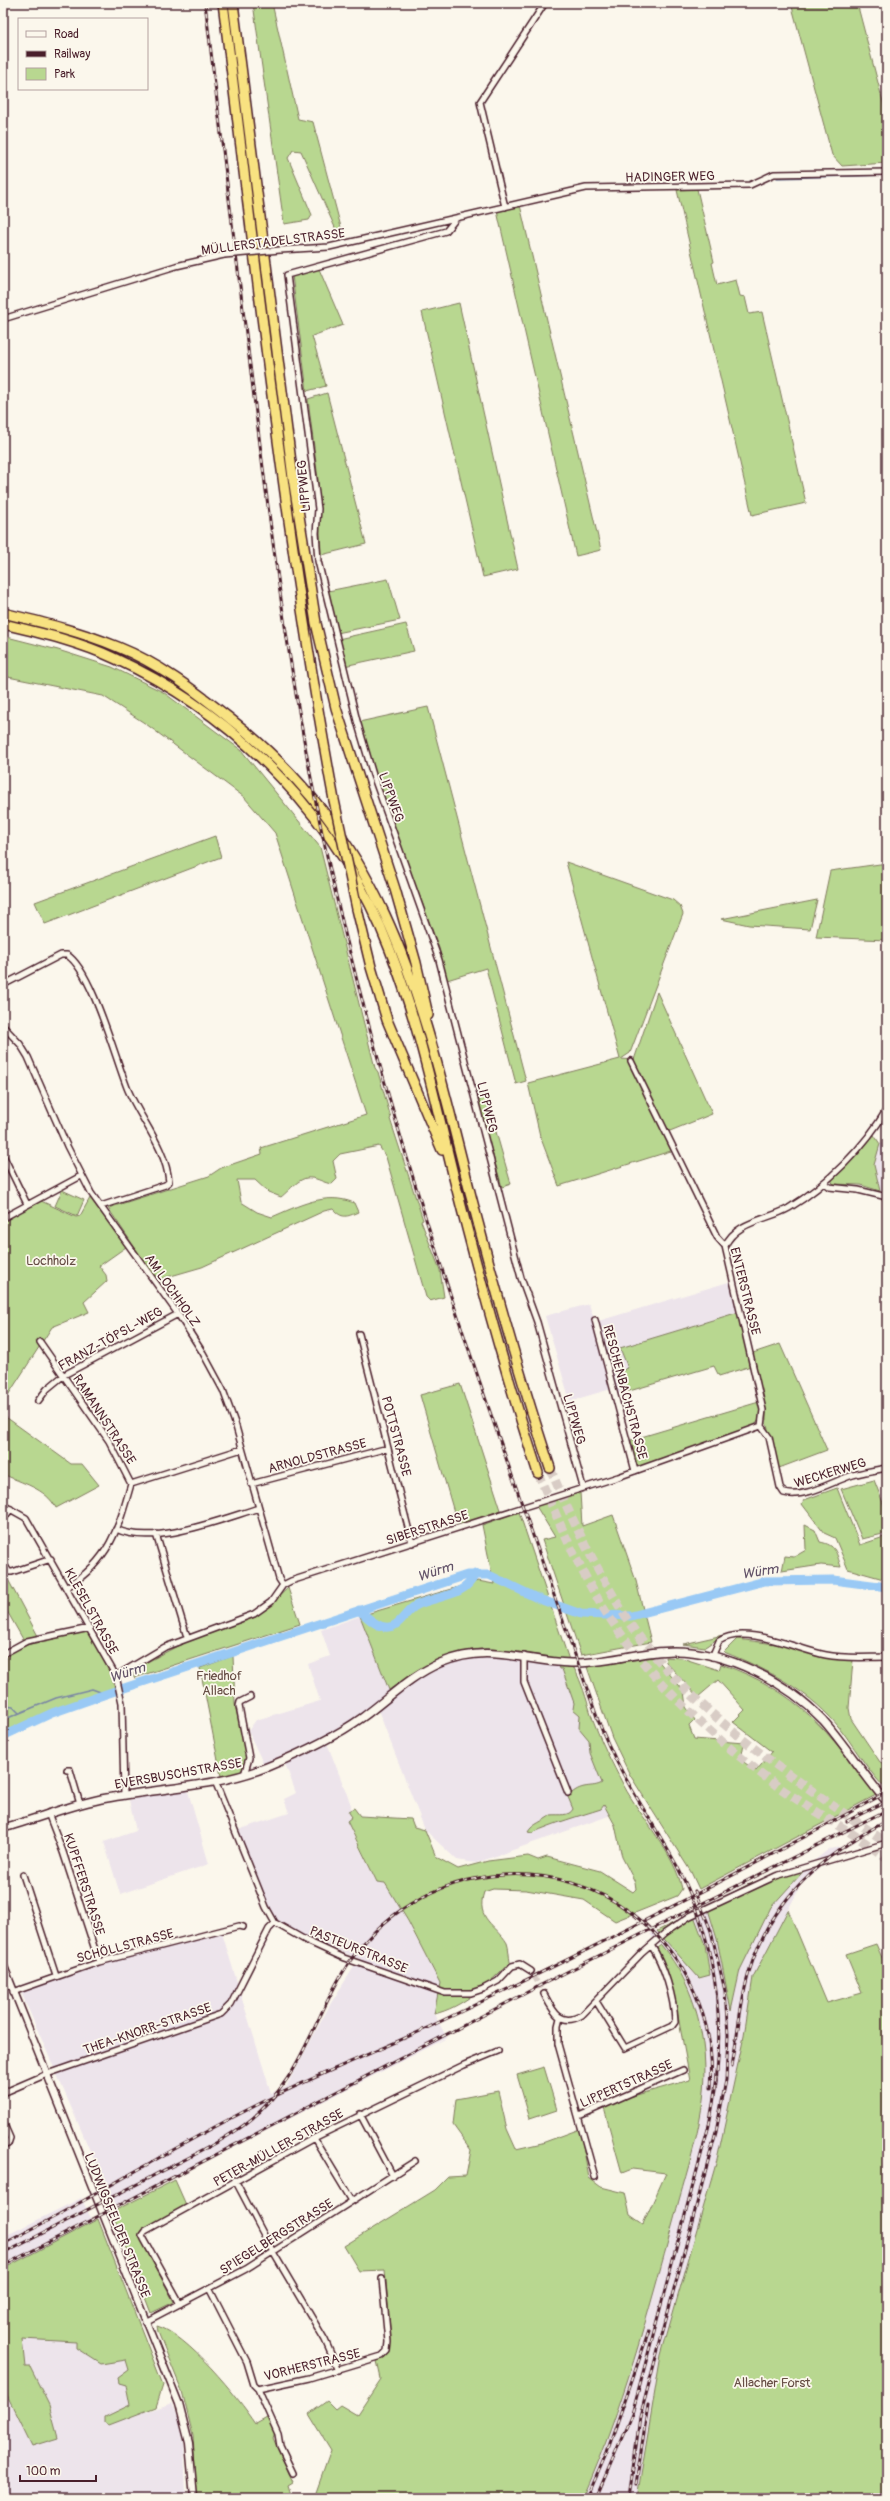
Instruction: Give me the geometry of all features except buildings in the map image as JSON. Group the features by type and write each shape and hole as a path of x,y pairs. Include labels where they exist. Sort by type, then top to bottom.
{"highway":[{"path":"223,3 289,525 310,668 334,800 357,909 371,967 387,1020 454,1175"},
{"path":"233,3 308,579 328,675 343,730 395,889 426,1000 432,1044"},
{"path":"3,613 62,628 119,647 165,671 254,737 288,770 324,811 352,850 381,901 409,969 432,1044 506,1328 550,1468"},
{"path":"3,624 67,641 115,658 161,682 206,712 249,746 281,778 318,820 344,858 371,906 389,946 411,1008 496,1341 538,1473"}],"main road":[{"name":"EVERSBUSCHSTRASSE","path":"3,1828 80,1804 124,1795 215,1781 244,1775 270,1766 355,1722 401,1686 432,1667 454,1658 490,1652 569,1664 658,1651 684,1652 712,1657 754,1672 806,1704 836,1736 887,1802"}],"street":[{"path":"505,207 480,102 545,3"},
{"name":"HADINGER WEG","path":"455,220 586,188 750,185 774,174 887,172"},
{"name":"MÜLLERSTADELSTRASSE","path":"3,319 176,266 224,255 329,247 455,220"},
{"name":"LIPPWEG","path":"455,220 446,231 287,275 318,509 316,533 318,561 342,665 373,775 439,960 521,1278 537,1322 583,1487"},
{"path":"3,985 61,956 67,955 78,968 98,1007 128,1089 162,1156 169,1182 165,1185 101,1206"},
{"name":"AM LOCHHOLZ","path":"3,1026 20,1044 28,1057 81,1176 178,1314 223,1390 242,1449 279,1579 283,1586"},
{"name":"ENTERSTRASSE","path":"631,1061 717,1237 725,1246 763,1410 761,1426"},
{"path":"725,1246 732,1233 789,1208 824,1183 875,1128 887,1109"},
{"path":"3,1155 27,1204"},
{"path":"3,1218 81,1176"},
{"path":"824,1183 829,1187 858,1190 887,1197"},
{"path":"3,1222 12,1213"},
{"name":"FRANZ-TÖPSL-WEG","path":"38,1401 47,1389 64,1375 178,1314"},
{"name":"RESCHENBACHSTRASSE","path":"595,1320 635,1471"},
{"name":"POTTSTRASSE","path":"359,1334 412,1543"},
{"name":"RAMANNSTRASSE","path":"40,1342 112,1446 132,1484 116,1529 98,1563 84,1576 67,1587"},
{"name":"SIBERSTRASSE","path":"116,1676 148,1656 187,1637 254,1614 270,1602 283,1586 300,1577 412,1543 635,1471 761,1426"},
{"name":"WECKERWEG","path":"761,1426 769,1437 780,1487 784,1493 791,1495 855,1474 885,1468"},
{"name":"ARNOLDSTRASSE","path":"252,1484 388,1448"},
{"path":"132,1484 242,1449"},
{"name":"KLESELSTRASSE","path":"3,1505 26,1518 67,1587 116,1676 122,1710 124,1795"},
{"path":"116,1529 139,1534 156,1534 208,1525 259,1508"},
{"path":"3,1519 12,1509"},
{"path":"156,1534 187,1637"},
{"path":"3,1563 9,1572 12,1572 51,1559"},
{"path":"3,1654 27,1641 90,1628"},
{"path":"712,1657 719,1641 735,1635 786,1642 827,1655 887,1657"},
{"path":"524,1656 524,1682 568,1793"},
{"path":"244,1775 249,1758 239,1706 240,1702 250,1697"},
{"path":"66,1770 70,1770 80,1804"},
{"path":"215,1781 266,1907 275,1923"},
{"name":"KUPFFERSTRASSE","path":"48,1813 63,1852 99,1962"},
{"path":"544,1994 555,2014 560,2018 575,2019 596,2001 651,1945 690,1916 763,1882 887,1843"},
{"path":"23,1875 56,1976"},
{"name":"PASTEURSTRASSE","path":"275,1923 305,1940 344,1958 445,1993 471,1993 483,1989 498,1981 512,1966 520,1964 531,1971"},
{"name":"THEA-KNORR-STRASSE","path":"3,2093 47,2074 221,2014 231,2004 269,1929 275,1923"},
{"name":"SCHÖLLSTRASSE","path":"13,1992 99,1962 239,1926 244,1927"},
{"path":"596,2001 625,2048 672,2026 675,2018 672,1999 658,1957 651,1945"},
{"name":"LUDWIGSFELDER STRASSE","path":"3,1964 145,2322 176,2396 187,2430 194,2498"},
{"path":"560,2018 558,2026 558,2044 595,2177"},
{"name":"PETER-MÜLLER-STRASSE","path":"180,2304 142,2235 215,2194 235,2180 360,2114 498,2051"},
{"name":"LIPPERTSTRASSE","path":"579,2116 682,2070"},
{"path":"360,2114 392,2176"},
{"path":"3,2122 10,2138 9,2142 3,2146"},
{"path":"314,2138 352,2202"},
{"name":"SPIEGELBERGSTRASSE","path":"145,2322 210,2290 273,2252 415,2161"},
{"path":"235,2180 273,2252 322,2334 338,2370"},
{"name":"VORHERSTRASSE","path":"293,2473 280,2446 278,2434 258,2389 376,2360 387,2351 388,2342 382,2279"},
{"path":"210,2290 247,2362 254,2385 258,2389"}],"shaded area":[{"path":"887,1142 887,1193 880,1191 874,1165 880,1144"},
{"path":"732,1281 739,1312 620,1348 628,1368 620,1380 623,1379 626,1392 617,1395 611,1389 570,1401 545,1316 589,1304 595,1322"},
{"path":"360,1616 389,1689 406,1677 456,1654 491,1648 569,1660 617,1813 476,1863 457,1860 425,1830 378,1710 372,1710 363,1717 283,1758 264,1765 248,1731 256,1720 320,1701 308,1664 330,1656 321,1630"},
{"path":"327,1743 351,1805 349,1827 376,1881 384,1883 396,1900 440,1983 434,2014 447,2038 115,2208 21,1992 99,1964 222,1933 271,2093 286,2087 331,2003 359,1959 304,1936 274,1918 238,1830 289,1813 284,1799 296,1793 285,1763"},
{"path":"187,1788 209,1864 120,1894 104,1842 136,1831 129,1800"},
{"path":"847,1846 829,1859 801,1885 753,1977 744,2036 717,2160 687,2266 640,2498 572,2498 670,2230 695,2138 704,2089 703,2044 687,1984 674,1960 650,1934 657,1931 672,1948 710,1975 705,1945 693,1913 707,1906 717,1939 731,2010 740,1970 771,1907 810,1864 829,1849"},
{"path":"81,2198 93,2222 3,2271 3,2237"},
{"path":"3,2336 79,2342 131,2354 146,2412 172,2403 179,2419 184,2443 186,2498 3,2498"}],"green space":[{"path":"253,3 272,3 298,119 313,122 342,231 337,232 301,151 293,150 288,158 312,215 309,220 284,224"},
{"path":"791,3 857,3 887,117 887,163 842,166 832,155"},
{"path":"697,189 714,262 712,263 717,285 736,280 740,296 745,297 749,314 762,312 806,503 752,515 677,190"},
{"path":"520,205 601,550 576,556 497,211"},
{"path":"319,269 343,325 312,336 326,386 307,391 292,275"},
{"path":"459,303 518,569 483,577 422,312"},
{"path":"327,393 366,544 321,555 318,479 308,399"},
{"path":"388,579 400,620 337,633 328,591"},
{"path":"406,624 414,651 344,666 338,639"},
{"path":"3,636 58,650 112,667 163,692 241,750 320,847 375,1068 378,1072 391,1118 390,1119 423,1220 421,1221 440,1270 444,1297 430,1301 426,1297 386,1157 379,1146 340,1154 333,1161 337,1179 332,1184 313,1178 303,1179 281,1197 268,1192 255,1180 237,1180 241,1202 257,1212 272,1217 292,1208 323,1199 344,1200 354,1203 358,1212 351,1215 342,1216 333,1209 324,1211 202,1267 157,1280 108,1208 209,1176 221,1168 262,1154 261,1148 366,1115 275,833 244,797 146,724 103,696 3,676"},
{"path":"428,707 526,1081 516,1084 486,968 447,980 439,948 386,806 359,722"},
{"path":"215,836 221,857 45,924 35,902"},
{"path":"566,862 673,900 680,906 683,914 630,1053 621,1059 634,1060 657,992 712,1114 665,1133 674,1150 559,1186 540,1136 528,1083 620,1059"},
{"path":"887,863 887,940 816,937 830,871"},
{"path":"817,900 810,929 749,925 721,919"},
{"path":"486,1097 511,1184 502,1187 477,1100"},
{"path":"874,1135 880,1144 874,1165 880,1191 861,1185 834,1184 832,1182 832,1178"},
{"path":"62,1190 84,1200 77,1216 55,1206"},
{"name":"Lochholz","path":"90,1198 126,1247 99,1266 106,1275 107,1281 84,1302 89,1312 52,1327 3,1403 3,1219 39,1200 76,1217 80,1216"},
{"path":"739,1312 751,1366 719,1376 714,1366 626,1392 623,1379 620,1380 621,1371 628,1368 620,1348"},
{"path":"780,1344 827,1450 779,1468 766,1422 766,1411 753,1353"},
{"path":"460,1384 501,1510 458,1526 420,1395"},
{"path":"759,1402 760,1419 753,1427 640,1467 636,1465 631,1440"},
{"path":"3,1415 71,1464 82,1464 99,1485 56,1508 52,1501 40,1491 3,1474"},
{"path":"874,1480 887,1513 887,1533 862,1539 841,1489"},
{"path":"837,1488 860,1545 887,1536 887,1580 848,1569 835,1538 824,1533 802,1504 804,1500"},
{"path":"580,1492 582,1526 613,1515 636,1581 651,1642 581,1655 542,1540 555,1537 536,1506"},
{"path":"519,1512 569,1660 493,1649 466,1651 452,1655 425,1667 389,1690 360,1616 478,1581 494,1584 482,1525"},
{"path":"805,1525 815,1530 820,1542 829,1545 835,1550 841,1567 821,1565 782,1571 785,1556 794,1557 806,1550"},
{"path":"3,1570 38,1636 24,1641 3,1604"},
{"path":"288,1588 300,1624 134,1678 134,1669 187,1641 256,1617"},
{"path":"90,1631 115,1680 117,1691 64,1708 3,1734 3,1657 24,1646 34,1643 56,1637"},
{"path":"723,1635 705,1647 683,1644 684,1644"},
{"path":"737,1639 790,1646 816,1656 853,1660 849,1708 851,1719 880,1762 887,1765 887,1788 883,1786 871,1772 842,1731 817,1705 789,1684 757,1666 724,1652"},
{"name":"Friedhof Allach","path":"233,1656 235,1704 247,1758 241,1772 221,1776 200,1668"},
{"path":"655,1657 684,1691 686,1707 695,1720 689,1726 694,1739 744,1743 741,1760 756,1771 772,1752 733,1722 745,1710 718,1680 698,1697 666,1662 665,1657 682,1658 719,1670 721,1664 772,1687 810,1716 826,1732 876,1795 699,1889 691,1872 630,1775 612,1738 587,1667"},
{"path":"558,1665 574,1668 582,1685 598,1732 610,1759 631,1798 657,1836 673,1863 682,1889 677,1896 615,1921 584,1900 526,1890 493,1889 484,1892 482,1909 484,1915 507,1943 510,1962 475,1994 455,2006 434,2014 440,1983 408,1921 385,1883 377,1882 347,1821 352,1817 348,1811 354,1808 360,1816 411,1819 414,1827 425,1830 436,1857 458,1869 488,1861 528,1856 538,1860 547,1857 600,1871 633,1892 636,1889 635,1882 622,1857 615,1825 604,1805 601,1809 532,1833 528,1832 532,1827 551,1815 564,1815 571,1812 573,1809 568,1797 577,1789 602,1783 590,1753 589,1740 579,1728 580,1715 573,1709 574,1703 562,1669 559,1669"},
{"path":"810,1864 771,1907 740,1970 731,2011 717,1939 707,1906 749,1884"},
{"name":"Allacher Forst","path":"788,1910 827,2003 862,1993 846,1954 876,1944 887,1969 887,2498 637,2498 661,2355 717,2160 744,2036 753,1977"},
{"path":"693,1913 705,1945 710,1975 699,1978 657,1931"},
{"path":"661,1945 684,1979 698,2017 705,2066 701,2110 692,2155 634,2360 623,2395 583,2498 314,2498 331,2450 309,2414 327,2401 335,2409 340,2405 357,2415 381,2379 377,2361 387,2355 391,2340 385,2270 359,2271 344,2246 435,2190 448,2177 466,2176 471,2150 453,2125 456,2099 498,2091 507,2129 516,2149 542,2143 580,2129 589,2178 601,2187 625,2193 630,2215 643,2224 666,2173 632,2169 622,2173 604,2108 626,2098 690,2080 675,2000 657,1948"},
{"path":"544,2067 557,2110 530,2119 517,2075"},
{"path":"175,2180 187,2207 142,2231 140,2238 174,2302 151,2313 112,2212"},
{"path":"98,2219 163,2385 156,2407 109,2425 105,2422 105,2417 130,2405 126,2385 119,2383 118,2378 129,2370 126,2360 101,2364 76,2348 76,2342 22,2339 25,2367 30,2367 49,2405 58,2438 32,2446 3,2387 3,2269"},
{"path":"157,2326 169,2331 197,2353 225,2383 256,2424 267,2418 275,2432 273,2438 293,2482 288,2485 292,2498 197,2498 193,2436 182,2391 158,2332"}],"waterway":[{"path":"777,178 887,175"},
{"path":"359,1610 378,1625 390,1627 399,1622 413,1607 449,1595 464,1588 475,1574"},
{"name":"Würm","path":"3,1736 52,1713 106,1694 467,1575 489,1575 539,1599 581,1614 631,1616 765,1581 833,1580 887,1587"},
{"path":"3,1720 56,1698 92,1689 106,1694"},
{"path":"3,1708 6,1706 13,1707 19,1713"}],"tunnel":[{"path":"550,1468 593,1561 632,1627 658,1660 687,1690 750,1745 784,1771 887,1843"},
{"path":"538,1473 575,1556 596,1597 621,1634 655,1676 693,1715 754,1768 776,1785 860,1839 887,1859"},
{"path":"531,1971 544,1994"}],"railway":[{"path":"205,3 233,234 283,615 303,736 327,856 353,966 415,1184 449,1292 598,1720 625,1777 667,1848 692,1897 703,1928 711,1960 719,2026 715,2092 709,2125 632,2414 596,2498"},
{"path":"3,2244 257,2105 299,2084 429,2027 545,1971 660,1913 887,1792"},
{"path":"847,1821 887,1801"},
{"path":"3,2266 543,1984 887,1810"},
{"path":"732,2066 741,2005 750,1969 760,1944 772,1921 786,1900 821,1864 842,1848 887,1821"},
{"path":"3,2254 198,2153 244,2125 263,2109 278,2092 291,2073 343,1972 373,1933 391,1917 432,1892 479,1878 503,1875 520,1875 538,1876 572,1883 619,1904 652,1931 669,1949 683,1970 694,1991 703,2014 709,2038 711,2088"},
{"path":"629,2498 640,2417 716,2132 726,2080 728,2035 725,1991 711,1931 695,1891"},
{"path":"587,2498 607,2452 649,2331"},
{"path":"636,2484 648,2405"}]}
